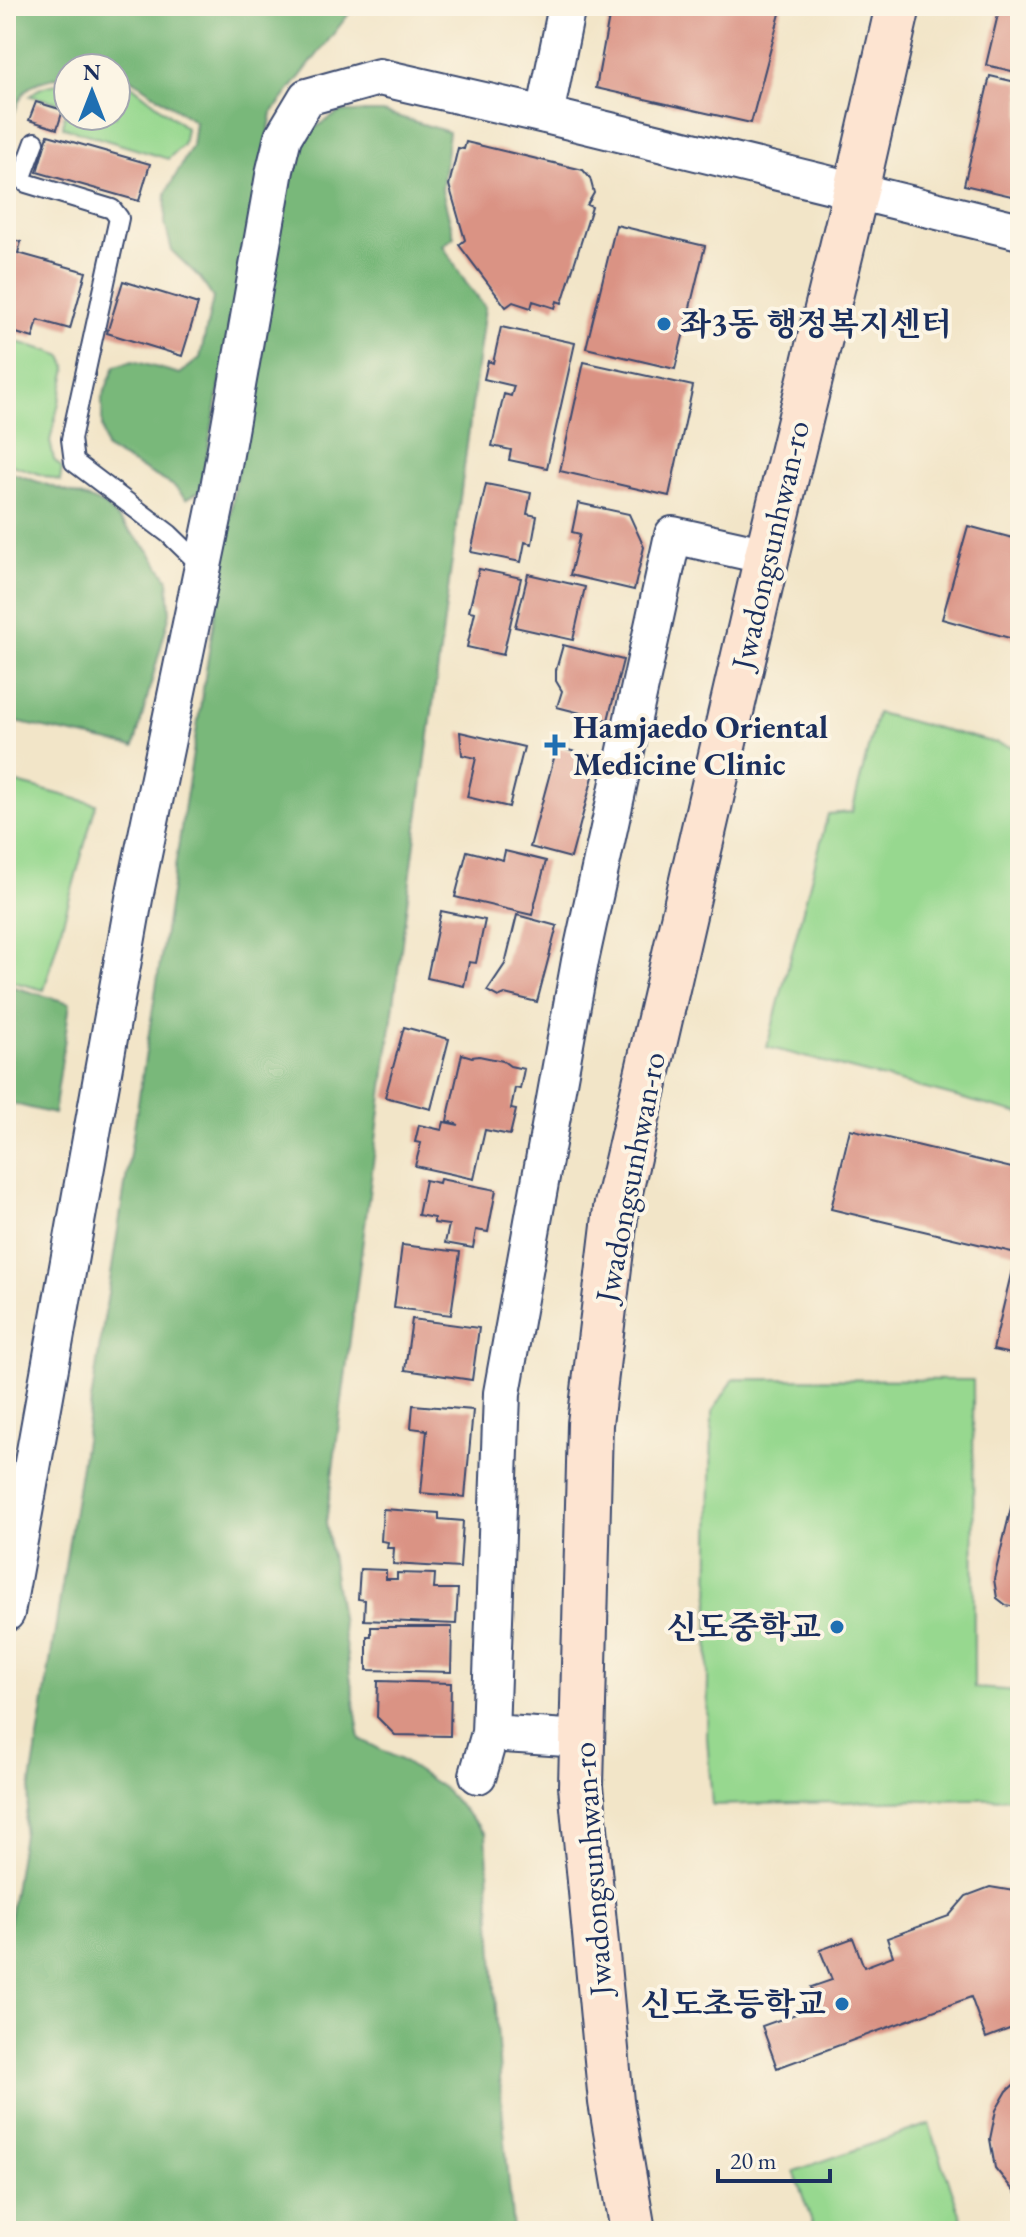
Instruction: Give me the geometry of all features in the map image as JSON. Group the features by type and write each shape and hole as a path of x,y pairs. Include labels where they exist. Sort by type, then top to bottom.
{"street":[{"path":"545,115 567,6"},
{"name":"Jwadongsunhwan-ro","path":"633,2231 611,2102 581,1786 590,1424 616,1209 898,6"},
{"path":"6,1613 135,893 203,567 275,170 283,137 307,97 379,77 1020,231"},
{"path":"478,1775 490,1733 502,1393 580,961 673,535 767,556"},
{"path":"490,1733 582,1739"}],"lane":[{"path":"35,142 22,177 26,183 112,209 119,218 71,439 74,462 169,534 203,567"}],"green space":[{"path":"6,6 355,6 272,113 200,491 186,499 174,486 106,449 102,398 115,366 133,361 180,374 200,358 213,298 200,278 172,251 165,223 166,193 192,146 195,122 132,79 132,52 52,52 52,79 31,86 25,92 6,135"},
{"path":"52,85 52,101 30,96"},
{"path":"132,85 186,128 183,145 168,159 79,132 132,132"},
{"path":"340,112 383,112 449,132 442,190 454,237 443,246 485,307 326,1523 360,1739 401,1760 443,1788 486,1834 501,2095 513,2231 6,2231 6,1942 282,187 301,137"},
{"path":"6,339 62,356 67,368 50,441 54,460 62,468 60,481 6,463"},
{"path":"6,471 104,504 149,551 168,579 170,613 134,747 6,720"},
{"path":"877,713 1020,749 1020,1114 767,1047 828,814 852,812"},
{"path":"6,780 96,804 44,990 6,980"},
{"path":"6,985 70,1003 54,1114 6,1102"},
{"path":"734,1379 973,1380 974,1688 1020,1691 1020,1798 712,1805 707,1737 712,1412"},
{"path":"929,2124 966,2231 815,2231 794,2171"}],"building":[{"path":"611,6 782,6 751,123 596,88"},
{"path":"1000,6 1020,6 1020,73 986,65"},
{"path":"990,76 1020,83 1020,198 964,185"},
{"path":"36,102 52,107 52,127 29,120"},
{"path":"48,135 150,164 139,201 37,172"},
{"path":"466,142 583,170 590,178 594,193 587,205 592,207 562,303 557,301 555,308 533,301 531,308 513,302 506,307 459,245 465,240 449,185 458,148 464,149"},
{"path":"616,225 705,246 675,369 586,348"},
{"path":"6,238 21,242 18,253 86,272 70,329 38,320 33,338 6,330"},
{"path":"123,281 198,304 182,356 107,333"},
{"path":"501,327 575,343 547,468 509,460 511,450 492,446 504,394 511,396 514,386 484,379 488,361 493,363"},
{"path":"584,362 693,386 669,496 560,471"},
{"path":"486,484 531,493 527,514 537,516 532,544 525,542 521,562 471,552"},
{"path":"578,503 629,514 644,547 634,590 570,575 580,534 572,532"},
{"path":"968,526 1020,540 1020,641 942,619"},
{"path":"479,569 521,578 503,655 467,647 475,612 469,611"},
{"path":"528,574 585,587 573,640 515,627"},
{"path":"563,645 623,660 608,720 557,707 562,691 556,681 556,670"},
{"path":"460,732 524,747 509,807 467,797 476,758 462,755"},
{"path":"557,747 598,758 571,858 530,847"},
{"path":"467,851 503,860 505,851 546,861 532,915 455,897"},
{"path":"441,911 485,920 476,963 469,962 464,986 427,978"},
{"path":"517,915 557,926 537,1002 505,994 498,997 487,991 505,964"},
{"path":"404,1027 449,1039 431,1109 385,1097"},
{"path":"462,1054 503,1061 524,1069 520,1089 515,1088 511,1109 516,1110 510,1135 485,1130 474,1179 415,1166 421,1143 415,1142 419,1125 442,1130 444,1122 459,1125 447,1121"},
{"path":"850,1129 1020,1170 1020,1356 993,1350 1016,1253 831,1209"},
{"path":"440,1179 496,1190 488,1232 476,1230 473,1248 445,1243 449,1225 434,1223 434,1218 418,1215 425,1180 439,1183"},
{"path":"402,1245 460,1252 451,1315 394,1308"},
{"path":"412,1319 479,1328 472,1380 405,1370"},
{"path":"413,1405 473,1410 465,1497 421,1493 427,1430 411,1428"},
{"path":"1019,1474 1020,1608 1006,1605 997,1598 994,1579"},
{"path":"383,1509 439,1513 439,1519 463,1521 460,1568 393,1564 394,1548 387,1548 388,1542 381,1541"},
{"path":"360,1569 386,1570 386,1579 397,1579 397,1573 435,1574 434,1589 458,1589 456,1624 364,1620 365,1600 358,1599"},
{"path":"371,1627 452,1627 451,1672 367,1670 367,1636 371,1636"},
{"path":"378,1681 451,1683 450,1736 395,1735 377,1717"},
{"path":"990,1887 1020,1892 1020,2025 986,2038 971,1997 777,2068 762,2026 818,2006 811,1987 832,1980 820,1950 853,1938 864,1967 893,1956 887,1938 949,1916 966,1896"},
{"path":"1020,2079 1020,2199 995,2168 990,2139 996,2110 1007,2091"}],"place":[{"name":"좌3동 행정복지센터","path":"664,324"},
{"name":"Hamjaedo Oriental Medicine Clinic","path":"555,745"},
{"name":"신도중학교","path":"837,1627"},
{"name":"신도초등학교","path":"842,2004"}]}
